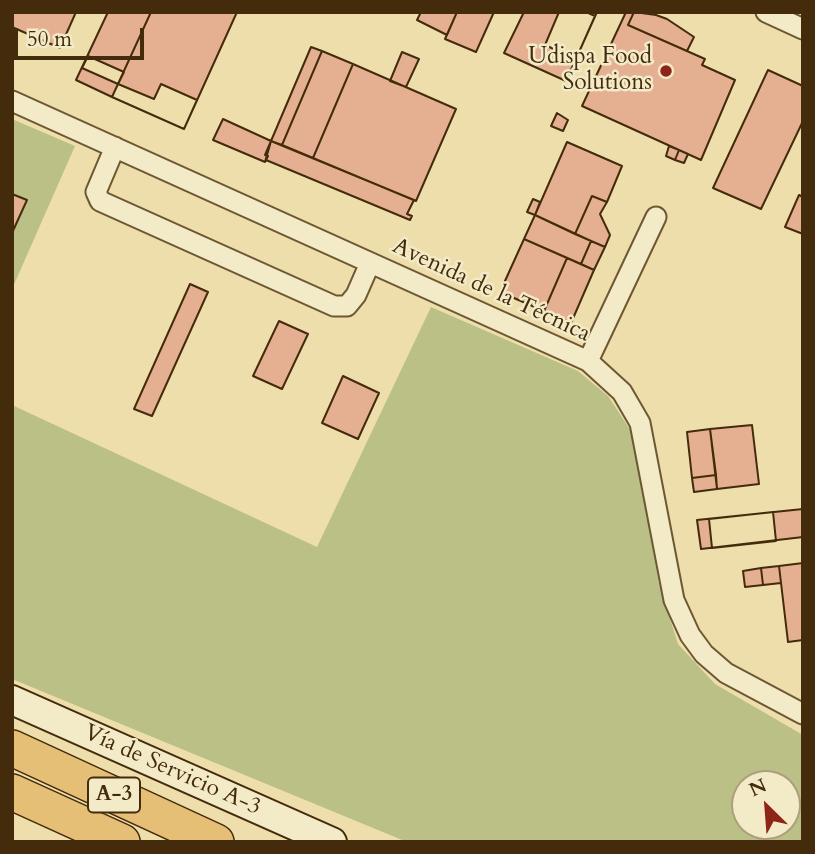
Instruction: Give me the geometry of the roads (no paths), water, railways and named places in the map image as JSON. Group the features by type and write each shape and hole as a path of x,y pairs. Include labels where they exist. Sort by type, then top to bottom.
{"highway":[{"name":"A-3","path":"12,748 216,842"},
{"name":"A-3","path":"12,792 121,842"}],"main road":[{"name":"Vía de Servicio A-3","path":"12,700 332,842"}],"street":[{"path":"766,12 803,29"},
{"name":"Avenida de la Técnica","path":"12,101 587,361 622,392 640,423 674,600 690,635 704,653 726,673 803,714"},
{"path":"114,147 96,192 100,201 334,306 346,306 356,295 370,263"},
{"path":"587,361 656,217"}],"place":[{"name":"Udispa Food Solutions","path":"666,71"}]}
